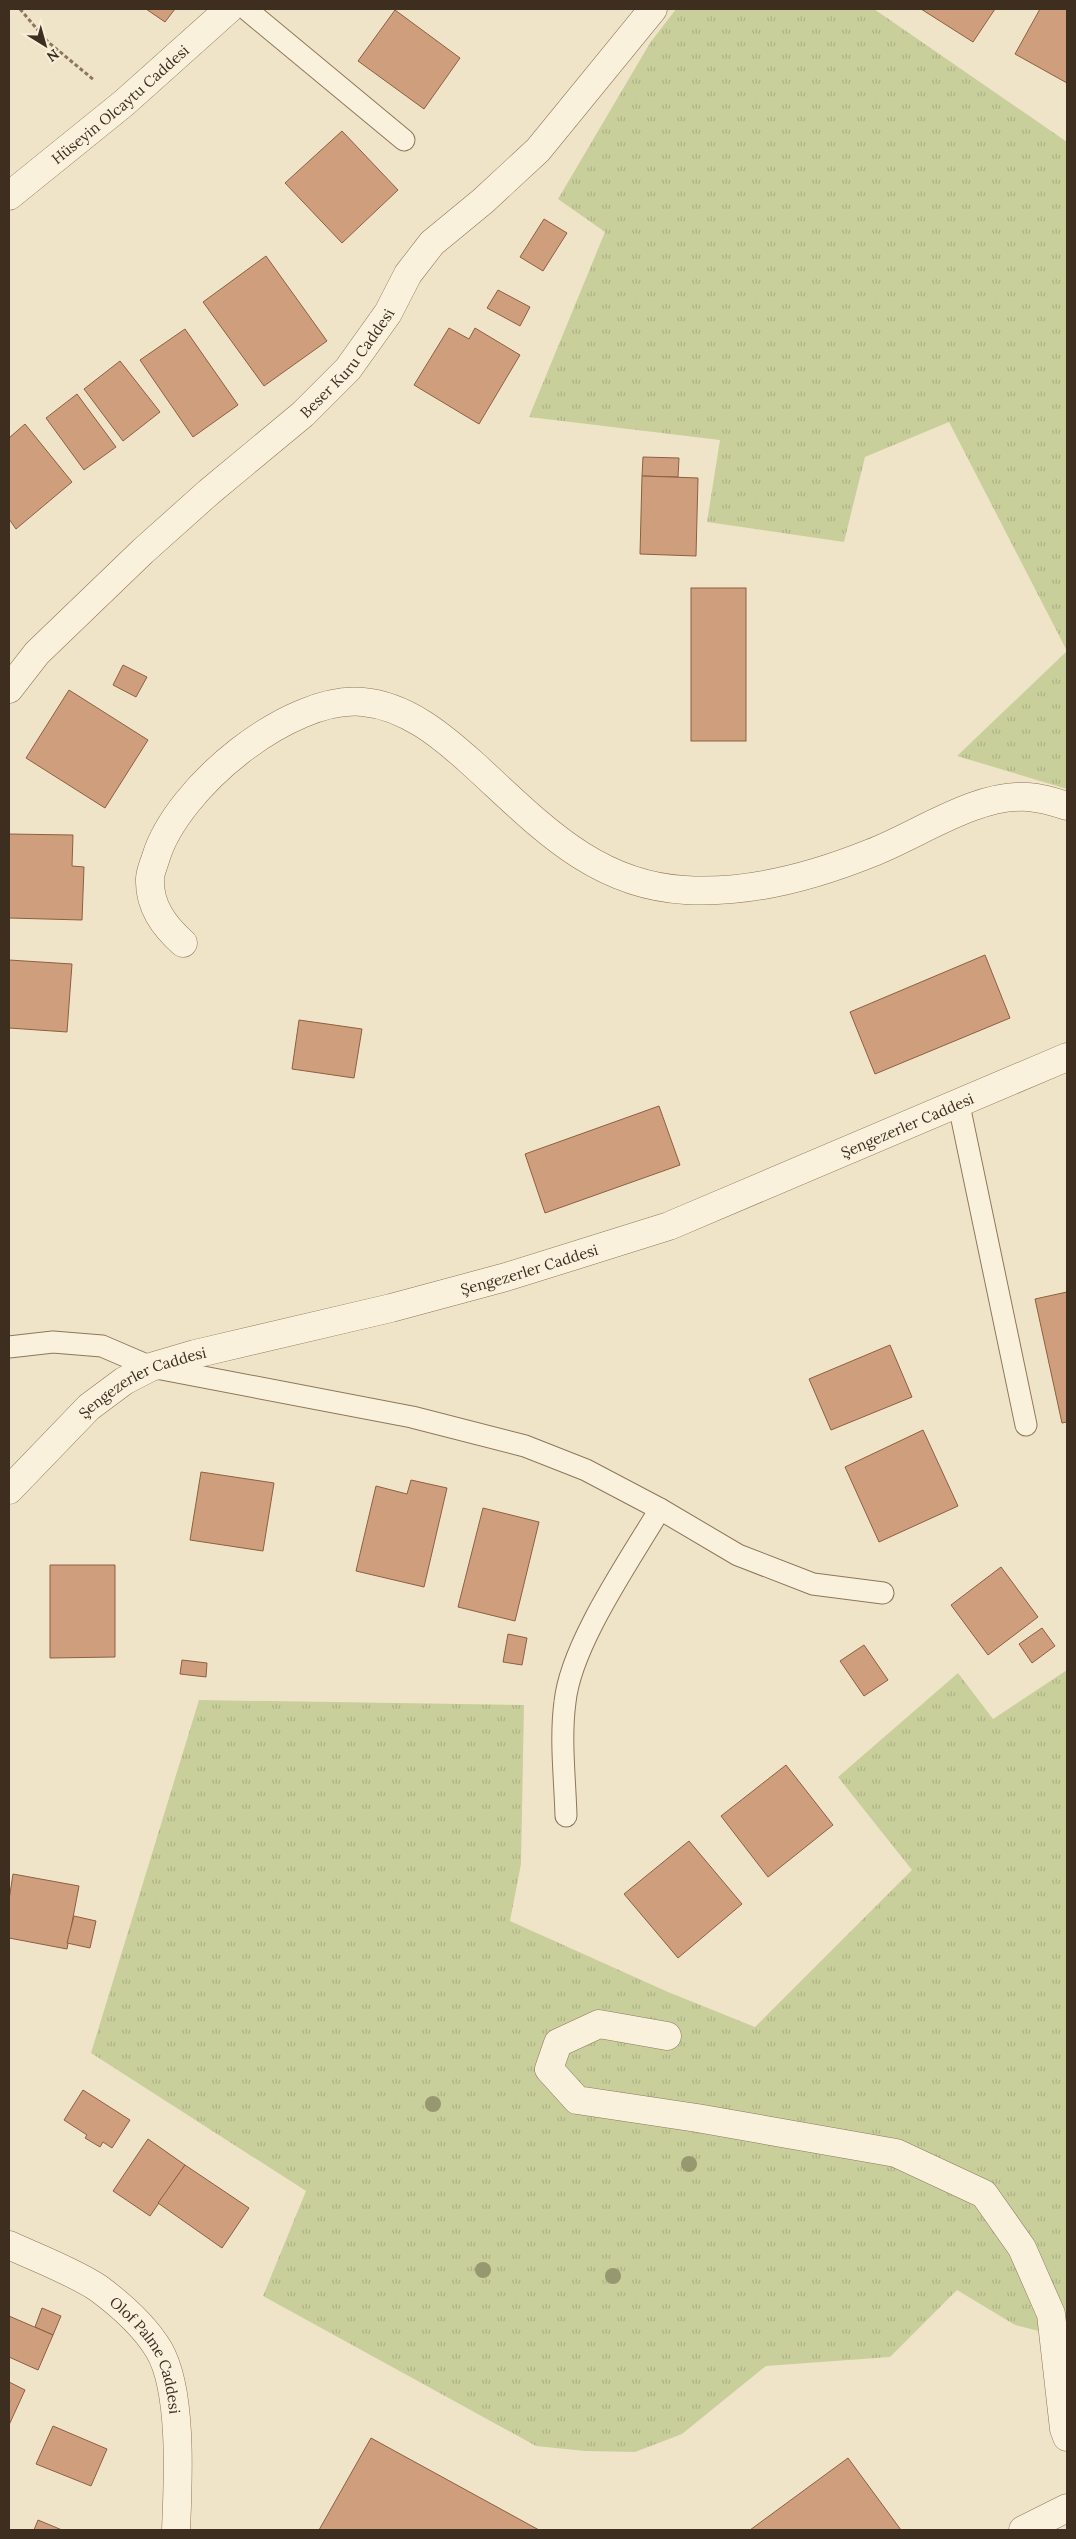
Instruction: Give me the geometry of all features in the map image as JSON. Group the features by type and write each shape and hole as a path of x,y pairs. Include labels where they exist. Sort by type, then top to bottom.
{"street":[{"name":"Hüseyin Olcaytu Caddesi","path":"9,196 124,102 229,9"},
{"name":"Beser Kuru Caddesi","path":"9,689 37,653 143,551 209,492 303,414 348,369 388,313 421,254 505,182 538,150 653,9"},
{"path":"183,943 168,930 158,915 152,896 150,877 158,848 172,822 199,788 246,746 278,725 338,701 364,702 382,706 419,721 444,738 573,852 610,874 644,885 686,890 734,889 777,882 816,873 871,853 981,804 1027,797 1067,806"},
{"name":"Şengezerler Caddesi","path":"9,1490 89,1407 124,1381 151,1367 195,1354 391,1308 506,1277 668,1226 958,1105 1067,1056"},
{"path":"667,2036 599,2024 558,2043 548,2069 577,2100 697,2118 896,2153 984,2194 1022,2248 1051,2314 1064,2429 1067,2437"},
{"name":"Olof Palme Caddesi","path":"9,2244 97,2288 133,2316 159,2351 172,2385 179,2465 176,2530"},
{"path":"1023,2530 1067,2508"}],"lane":[{"path":"246,9 404,140"},
{"path":"958,1105 1026,1424"},
{"path":"9,1347 54,1342 102,1346 151,1367 412,1417 525,1446 586,1470 660,1509 738,1555 813,1584 884,1593"},
{"path":"566,1816 565,1702 571,1674 585,1641 610,1594 660,1509"}],"path":[{"path":"20,9 48,42 124,102"}],"green space":[{"path":"676,9 874,9 1067,142 1067,651 949,422 865,457 844,542 707,522 720,440 529,417 605,232 558,199 650,43"},
{"path":"1067,651 1067,789 957,756"},
{"path":"1067,1670 1067,2351 1055,2335 1015,2325 957,2290 890,2357 766,2366 682,2434 635,2452 585,2451 536,2446 263,2296 306,2191 91,2053 199,1700 524,1705 521,1864 510,1921 668,1992 755,2027 912,1870 838,1777 958,1673 993,1719"}],"building":[{"path":"146,9 175,9 165,22"},
{"path":"921,9 995,9 973,42"},
{"path":"1040,9 1067,9 1067,83 1015,54"},
{"path":"395,10 460,58 424,109 358,61"},
{"path":"342,131 398,190 342,243 285,183"},
{"path":"544,219 567,233 543,271 520,257"},
{"path":"266,256 327,341 264,386 203,302"},
{"path":"498,290 530,307 520,326 487,308"},
{"path":"449,328 469,339 475,328 520,355 479,424 414,385"},
{"path":"185,329 238,405 193,437 140,360"},
{"path":"120,361 160,412 123,441 84,389"},
{"path":"77,394 116,447 84,470 46,418"},
{"path":"25,424 72,482 16,529 9,519 9,438"},
{"path":"643,457 679,458 678,477 642,476"},
{"path":"642,476 698,478 696,556 640,554"},
{"path":"691,588 746,588 746,741 691,741"},
{"path":"123,665 147,677 136,697 113,685"},
{"path":"69,690 148,740 105,808 26,758"},
{"path":"9,834 73,835 72,866 84,867 82,920 9,918"},
{"path":"985,955 1010,1018 875,1074 850,1012"},
{"path":"9,960 72,964 67,1032 9,1028"},
{"path":"299,1020 362,1029 354,1078 292,1069"},
{"path":"659,1106 680,1165 545,1213 525,1154"},
{"path":"1067,1292 1067,1422 1062,1423 1035,1299"},
{"path":"890,1345 912,1397 831,1430 809,1379"},
{"path":"923,1430 958,1506 879,1542 845,1467"},
{"path":"201,1472 274,1483 263,1551 190,1540"},
{"path":"411,1480 447,1488 424,1587 356,1571 376,1486 407,1494"},
{"path":"483,1508 539,1522 515,1621 458,1607"},
{"path":"50,1565 115,1565 115,1657 50,1658"},
{"path":"1001,1567 1038,1617 988,1655 951,1605"},
{"path":"1042,1628 1055,1646 1032,1663 1019,1644"},
{"path":"508,1634 527,1638 522,1665 503,1662"},
{"path":"864,1645 888,1680 864,1696 840,1661"},
{"path":"182,1660 207,1663 206,1677 180,1674"},
{"path":"786,1765 833,1825 768,1877 721,1816"},
{"path":"689,1841 742,1904 678,1958 624,1894"},
{"path":"13,1874 79,1886 67,1949 9,1938 9,1900"},
{"path":"74,1916 96,1921 90,1948 67,1943"},
{"path":"83,2090 130,2120 112,2148 103,2142 100,2147 85,2138 87,2135 64,2120"},
{"path":"148,2139 185,2165 150,2216 113,2191"},
{"path":"185,2165 249,2208 222,2248 158,2203"},
{"path":"42,2308 61,2316 53,2335 35,2327"},
{"path":"9,2316 53,2335 38,2370 9,2357"},
{"path":"9,2382 25,2390 9,2425"},
{"path":"53,2426 107,2449 91,2486 36,2464"},
{"path":"371,2438 539,2530 319,2530"},
{"path":"848,2458 901,2530 750,2530"},
{"path":"38,2520 62,2530 34,2530"}]}
